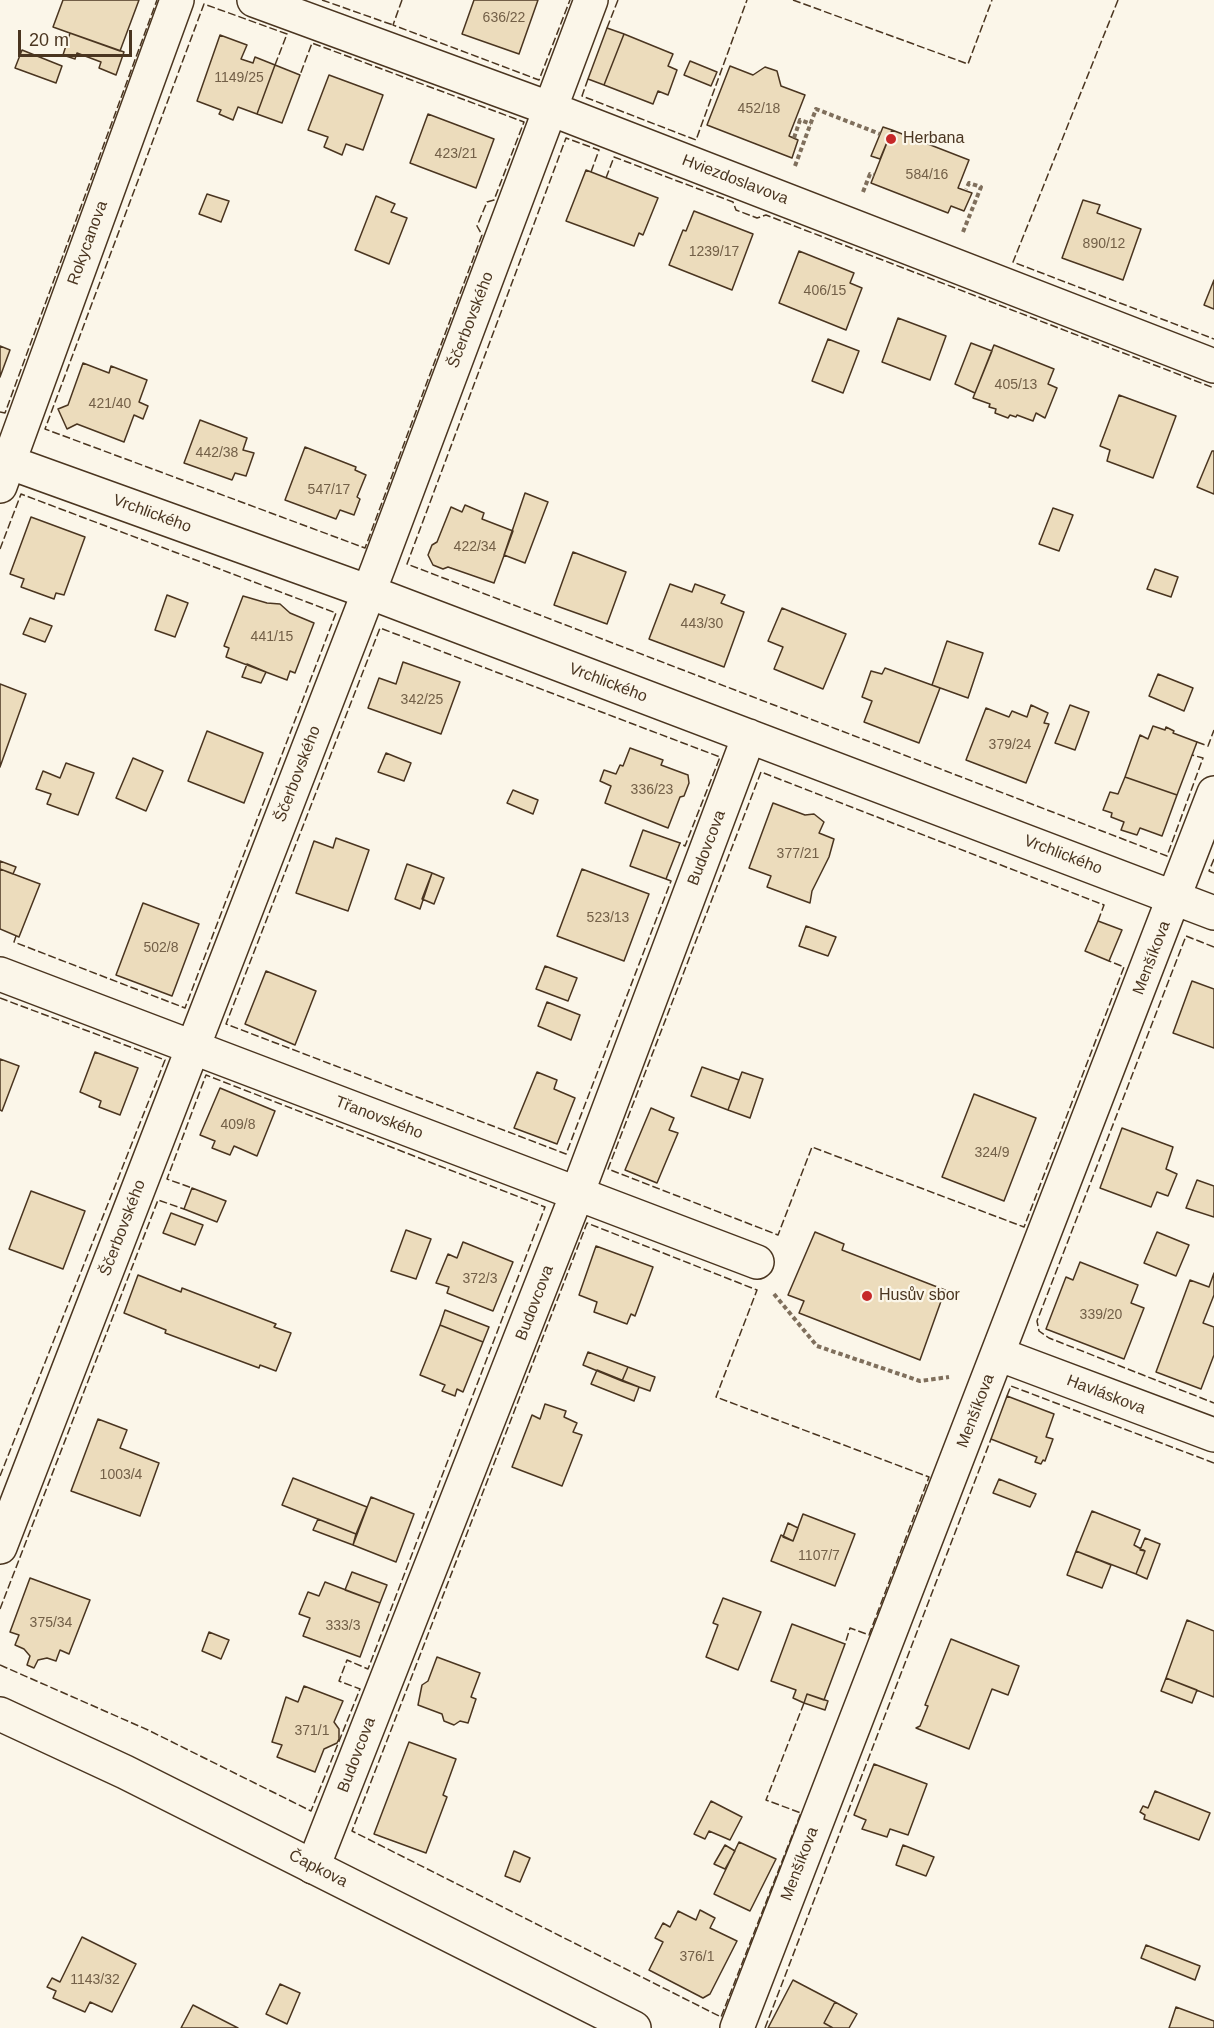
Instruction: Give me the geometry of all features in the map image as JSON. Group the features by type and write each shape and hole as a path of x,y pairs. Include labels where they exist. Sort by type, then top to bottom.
{"street":[{"name":"Rokycanova","path":"3,469 177,0"},
{"name":"Hviezdoslavova","path":"254,0 551,109 1214,366"},
{"name":"Ščerbovského","path":"0,1546 369,592 591,0"},
{"name":"Vrchlického","path":"3,469 369,592 1214,913"},
{"name":"Budovcova","path":"313,1867 578,1194 749,736"},
{"name":"Menšíkova","path":"737,2028 1214,793"},
{"name":"Třanovského","path":"0,974 757,1262"},
{"name":"Havláskova","path":"995,1362 1214,1435"},
{"name":"Čapkova","path":"0,1714 125,1772 634,2028"}],"path":[{"path":"783,199 816,110 880,134"},
{"path":"794,138 800,120 811,124"},
{"path":"867,181 870,174 874,175"},
{"path":"950,263 981,188 969,183 966,189"},
{"path":"757,1262 764,1282 817,1346 920,1382 995,1362"}],"building":[{"path":"63,0 139,0 120,51 53,27"},
{"path":"474,0 538,0 519,54 462,34"},
{"path":"607,28 624,34 604,85 588,79"},
{"path":"70,33 124,52 116,75 99,68 101,62 77,53 75,59 63,55"},
{"path":"624,34 673,54 668,66 677,70 668,95 658,91 653,104 604,85"},
{"path":"220,35 247,45 241,59 253,63 255,57 275,65 257,114 238,107 233,120 219,114 221,110 197,101"},
{"path":"22,50 62,66 56,83 15,68"},
{"path":"690,61 717,72 711,86 684,75"},
{"path":"275,65 300,75 282,123 257,114"},
{"path":"730,66 753,75 765,67 777,71 781,86 805,95 789,136 798,140 792,158 707,125"},
{"path":"329,75 383,95 363,150 346,144 342,155 324,147 328,137 308,130"},
{"path":"428,114 494,139 476,188 410,163"},
{"path":"883,127 892,130 880,159 871,156"},
{"path":"892,130 969,160 958,188 972,193 964,211 951,206 948,213 871,183"},
{"path":"586,170 658,198 643,235 639,233 634,246 566,221"},
{"path":"207,194 229,201 221,222 199,214"},
{"path":"376,196 395,204 391,212 407,218 389,264 355,250"},
{"path":"1083,200 1100,205 1097,213 1141,229 1123,280 1062,258"},
{"path":"694,211 753,234 732,290 669,265 683,230 686,231"},
{"path":"799,251 854,273 850,283 862,288 846,330 779,303"},
{"path":"1214,280 1214,309 1204,305"},
{"path":"898,318 946,336 930,380 882,362"},
{"path":"828,339 859,351 843,393 812,381"},
{"path":"971,343 992,351 975,393 955,384"},
{"path":"994,345 1054,369 1048,384 1057,388 1045,418 1036,413 1033,421 1017,415 1016,417 1010,415 1008,418 995,413 996,409 989,407 990,404 973,398"},
{"path":"0,346 10,350 0,377"},
{"path":"83,363 109,373 111,366 147,380 139,402 148,406 143,419 134,415 124,442 77,424 67,429 58,409 68,405"},
{"path":"1119,395 1176,416 1153,478 1107,461 1110,450 1100,446"},
{"path":"200,420 247,438 243,450 254,453 246,476 235,473 232,480 184,463"},
{"path":"305,447 356,467 355,470 366,475 357,497 360,499 354,515 340,510 336,519 285,500"},
{"path":"1212,451 1214,451 1214,494 1197,487"},
{"path":"525,493 548,502 525,563 504,555"},
{"path":"465,505 484,513 482,519 513,531 494,583 448,567 443,569 433,565 428,555 432,545 437,542 451,507 462,512"},
{"path":"1053,508 1073,515 1059,551 1039,544"},
{"path":"31,517 85,537 64,595 56,593 54,599 21,587 24,579 10,574"},
{"path":"573,552 626,572 607,624 554,605"},
{"path":"1155,569 1178,577 1171,597 1147,589"},
{"path":"670,584 692,592 695,584 725,595 721,603 744,612 724,667 649,639"},
{"path":"167,595 188,603 175,637 155,630"},
{"path":"243,596 280,604 290,613 314,623 295,673 290,671 287,680 226,657 229,648 224,646"},
{"path":"782,608 846,634 823,689 774,669 783,647 768,641"},
{"path":"30,618 52,626 45,642 23,634"},
{"path":"947,641 983,653 968,698 932,685"},
{"path":"403,662 460,682 441,734 368,708 379,678 396,684"},
{"path":"247,664 266,672 261,683 242,677"},
{"path":"885,668 940,688 919,743 864,722 872,701 862,697 871,671 882,674"},
{"path":"1158,674 1193,688 1184,711 1149,696"},
{"path":"0,684 26,694 0,767"},
{"path":"1031,705 1048,713 1044,723 1049,724 1026,783 966,760 986,708 1009,717 1012,711 1027,717"},
{"path":"1070,705 1089,712 1075,750 1055,743"},
{"path":"1153,726 1165,730 1166,727 1174,731 1173,733 1197,742 1177,795 1125,777 1140,735 1148,739"},
{"path":"207,731 263,753 244,803 188,781"},
{"path":"630,748 663,760 661,765 688,775 689,783 684,796 680,797 668,828 605,803 611,786 600,781 604,770 616,774 620,765 623,766"},
{"path":"386,753 411,763 404,781 378,772"},
{"path":"133,758 163,771 146,811 116,798"},
{"path":"66,763 94,773 78,815 47,804 51,794 36,789 43,771 60,778"},
{"path":"1125,777 1177,795 1162,836 1140,828 1137,835 1121,830 1124,822 1111,817 1112,813 1103,810 1110,792 1118,794"},
{"path":"513,790 538,800 533,814 507,803"},
{"path":"773,803 805,815 814,814 824,822 819,833 834,839 829,857 812,891 810,903 767,887 771,876 749,868"},
{"path":"643,830 680,843 666,879 630,866"},
{"path":"336,838 369,850 348,911 296,893 314,841 333,848"},
{"path":"0,861 16,867 13,874 0,869"},
{"path":"407,864 432,873 420,909 395,899"},
{"path":"0,869 40,884 19,937 0,929"},
{"path":"582,869 649,894 624,961 557,936"},
{"path":"432,873 444,878 434,904 422,899"},
{"path":"143,903 199,924 172,996 116,975"},
{"path":"1098,921 1122,930 1109,961 1085,951"},
{"path":"806,926 836,937 828,956 799,946"},
{"path":"545,966 577,978 568,1001 536,989"},
{"path":"266,971 316,991 295,1045 245,1024"},
{"path":"1192,981 1214,989 1214,1048 1173,1033"},
{"path":"547,1002 580,1015 571,1040 538,1026"},
{"path":"95,1052 138,1068 120,1115 99,1107 101,1101 80,1092"},
{"path":"0,1059 19,1066 2,1111 0,1110"},
{"path":"702,1067 739,1080 728,1110 691,1096"},
{"path":"537,1072 557,1080 554,1089 575,1098 557,1144 514,1128"},
{"path":"742,1072 763,1079 750,1118 728,1110"},
{"path":"220,1088 275,1111 257,1156 234,1146 230,1155 212,1148 215,1141 200,1135"},
{"path":"974,1094 1036,1118 1004,1201 942,1177"},
{"path":"651,1108 674,1118 669,1130 678,1133 657,1183 625,1170"},
{"path":"1122,1128 1173,1147 1166,1169 1177,1174 1168,1196 1157,1192 1151,1207 1100,1188"},
{"path":"1197,1180 1214,1186 1214,1217 1186,1208"},
{"path":"192,1188 226,1201 217,1222 184,1209"},
{"path":"31,1191 85,1211 63,1269 9,1249"},
{"path":"171,1213 203,1225 195,1245 163,1233"},
{"path":"406,1230 431,1239 416,1279 391,1271"},
{"name":"Husův sbor","path":"815,1232 844,1244 842,1250 945,1290 920,1360 799,1313 804,1301 788,1295"},
{"path":"1157,1232 1189,1245 1176,1276 1144,1263"},
{"path":"463,1242 513,1262 493,1311 447,1293 449,1287 436,1283 448,1254 457,1258"},
{"path":"596,1246 653,1267 635,1316 631,1314 627,1324 594,1312 597,1302 579,1295"},
{"path":"1080,1262 1138,1285 1131,1303 1144,1308 1124,1359 1046,1329 1066,1277 1073,1280"},
{"path":"1214,1273 1214,1295 1203,1323 1214,1327 1214,1355 1201,1389 1156,1372 1190,1280 1209,1287"},
{"path":"138,1275 181,1292 182,1288 276,1324 274,1327 291,1333 276,1371 260,1365 259,1368 165,1333 166,1330 124,1313"},
{"path":"445,1310 489,1327 483,1342 440,1325"},
{"path":"440,1325 483,1342 463,1392 457,1389 455,1396 442,1391 445,1385 420,1375"},
{"path":"588,1352 628,1367 622,1381 583,1365"},
{"path":"628,1367 655,1377 650,1391 622,1381"},
{"path":"597,1370 639,1387 634,1401 591,1384"},
{"path":"1007,1396 1054,1414 1046,1437 1053,1439 1045,1461 1043,1460 1041,1464 1035,1462 1037,1457 991,1439"},
{"path":"545,1404 566,1411 564,1417 577,1423 573,1432 582,1435 562,1486 512,1467 532,1415 540,1419"},
{"path":"98,1419 127,1430 120,1448 159,1463 140,1516 71,1491"},
{"path":"293,1478 367,1507 356,1534 282,1505"},
{"path":"999,1479 1036,1494 1030,1507 993,1493"},
{"path":"371,1497 414,1514 396,1562 353,1545"},
{"path":"1092,1511 1140,1530 1134,1545 1145,1551 1136,1574 1076,1551"},
{"path":"803,1514 855,1534 835,1586 771,1561 781,1535 793,1541"},
{"path":"318,1519 356,1534 353,1545 313,1530"},
{"path":"788,1523 798,1528 793,1541 783,1537"},
{"path":"1145,1538 1160,1544 1147,1579 1136,1574 1145,1551 1140,1550"},
{"path":"1076,1551 1111,1565 1102,1588 1067,1575"},
{"path":"352,1572 387,1585 380,1603 345,1590"},
{"path":"30,1578 90,1600 69,1654 60,1650 56,1661 47,1658 38,1660 34,1668 27,1665 30,1656 24,1649 15,1645 19,1635 10,1632"},
{"path":"325,1582 380,1603 360,1657 303,1636 310,1618 299,1614 308,1592 319,1596"},
{"path":"723,1598 761,1612 738,1670 706,1657 718,1625 713,1623"},
{"path":"1187,1620 1214,1631 1214,1697 1166,1678"},
{"path":"792,1624 845,1644 824,1700 807,1694 804,1703 793,1698 796,1690 771,1681"},
{"path":"209,1632 229,1640 221,1659 202,1651"},
{"path":"951,1639 1019,1666 1008,1695 992,1689 969,1749 916,1728 920,1726 928,1706 925,1705"},
{"path":"437,1657 480,1673 471,1697 476,1699 468,1723 460,1721 454,1725 444,1721 442,1714 418,1705 422,1685 428,1681"},
{"path":"1166,1678 1197,1690 1192,1703 1161,1691"},
{"path":"304,1686 343,1701 334,1722 339,1729 339,1739 337,1743 324,1749 315,1772 277,1757 282,1745 272,1742 286,1697 298,1702"},
{"path":"807,1694 828,1701 825,1710 804,1703"},
{"path":"409,1742 456,1759 443,1795 447,1797 426,1853 374,1834"},
{"path":"874,1764 927,1784 908,1835 890,1829 887,1837 862,1829 866,1820 854,1815"},
{"path":"1155,1791 1210,1813 1199,1840 1144,1819 1145,1815 1140,1812 1143,1806 1148,1808"},
{"path":"711,1801 742,1817 730,1840 709,1831 705,1839 694,1834"},
{"path":"739,1842 776,1859 750,1911 714,1894"},
{"path":"725,1845 735,1851 725,1869 714,1864"},
{"path":"903,1845 934,1857 926,1876 896,1865"},
{"path":"514,1851 530,1858 520,1882 505,1876"},
{"path":"700,1910 715,1918 710,1928 737,1941 710,1994 703,1998 649,1970 663,1942 655,1938 663,1923 670,1927 678,1911 696,1920"},
{"path":"82,1937 136,1964 112,2012 90,2002 85,2012 53,1998 56,1991 47,1987 52,1978 60,1982"},
{"path":"1146,1945 1200,1966 1195,1980 1141,1958"},
{"path":"793,1980 835,2002 824,2023 833,2028 768,2028"},
{"path":"280,1984 300,1993 287,2024 266,2014"},
{"path":"835,2002 857,2014 849,2028 833,2028 824,2023"},
{"path":"193,2005 238,2028 181,2028"},
{"path":"1176,2007 1214,2021 1214,2028 1169,2028"}],"fence":[{"path":"0,412 5,413 157,0"},
{"path":"322,0 393,25"},
{"path":"402,0 393,25 539,80 570,0"},
{"path":"607,28 618,0"},
{"path":"588,79 582,96 696,140 747,0"},
{"path":"793,0 968,64 992,0"},
{"path":"1118,0 1013,262 1214,339"},
{"path":"275,65 287,34 204,4 45,429 365,548 482,235 477,226 487,202 494,200 524,122 312,43 300,75"},
{"path":"591,172 599,150 566,138 407,564 1167,856 1203,758 1192,755"},
{"path":"606,178 614,157 733,202 736,210 757,218 766,215 1214,388"},
{"path":"0,549 21,494 336,613 185,1008 14,942 16,936"},
{"path":"666,879 671,881 566,1154 226,1024 380,628 720,757 685,846 680,843"},
{"path":"1197,742 1208,746 1214,730"},
{"path":"1098,921 1104,905 761,772 608,1169 778,1235 812,1147 1024,1227 1124,967 1109,961"},
{"path":"1214,859 1209,871 1214,873"},
{"path":"1214,947 1186,936 1037,1321 1039,1331 1049,1338 1214,1403"},
{"path":"0,998 165,1060 0,1476"},
{"path":"0,1665 148,1730 311,1811 360,1689 339,1681 347,1660 368,1669 545,1207 206,1075 167,1179 192,1188"},
{"path":"0,1609 158,1200 184,1209"},
{"path":"804,1703 766,1800 801,1813 721,2017 352,1831 587,1223 757,1290 716,1397 929,1477 869,1635 850,1628 845,1644"},
{"path":"1007,1396 1011,1386 1214,1463"},
{"path":"765,2028 991,1439"}],"place":[{"name":"Herbana","path":"891,139"},
{"name":"Husův sbor","path":"867,1296"}]}
